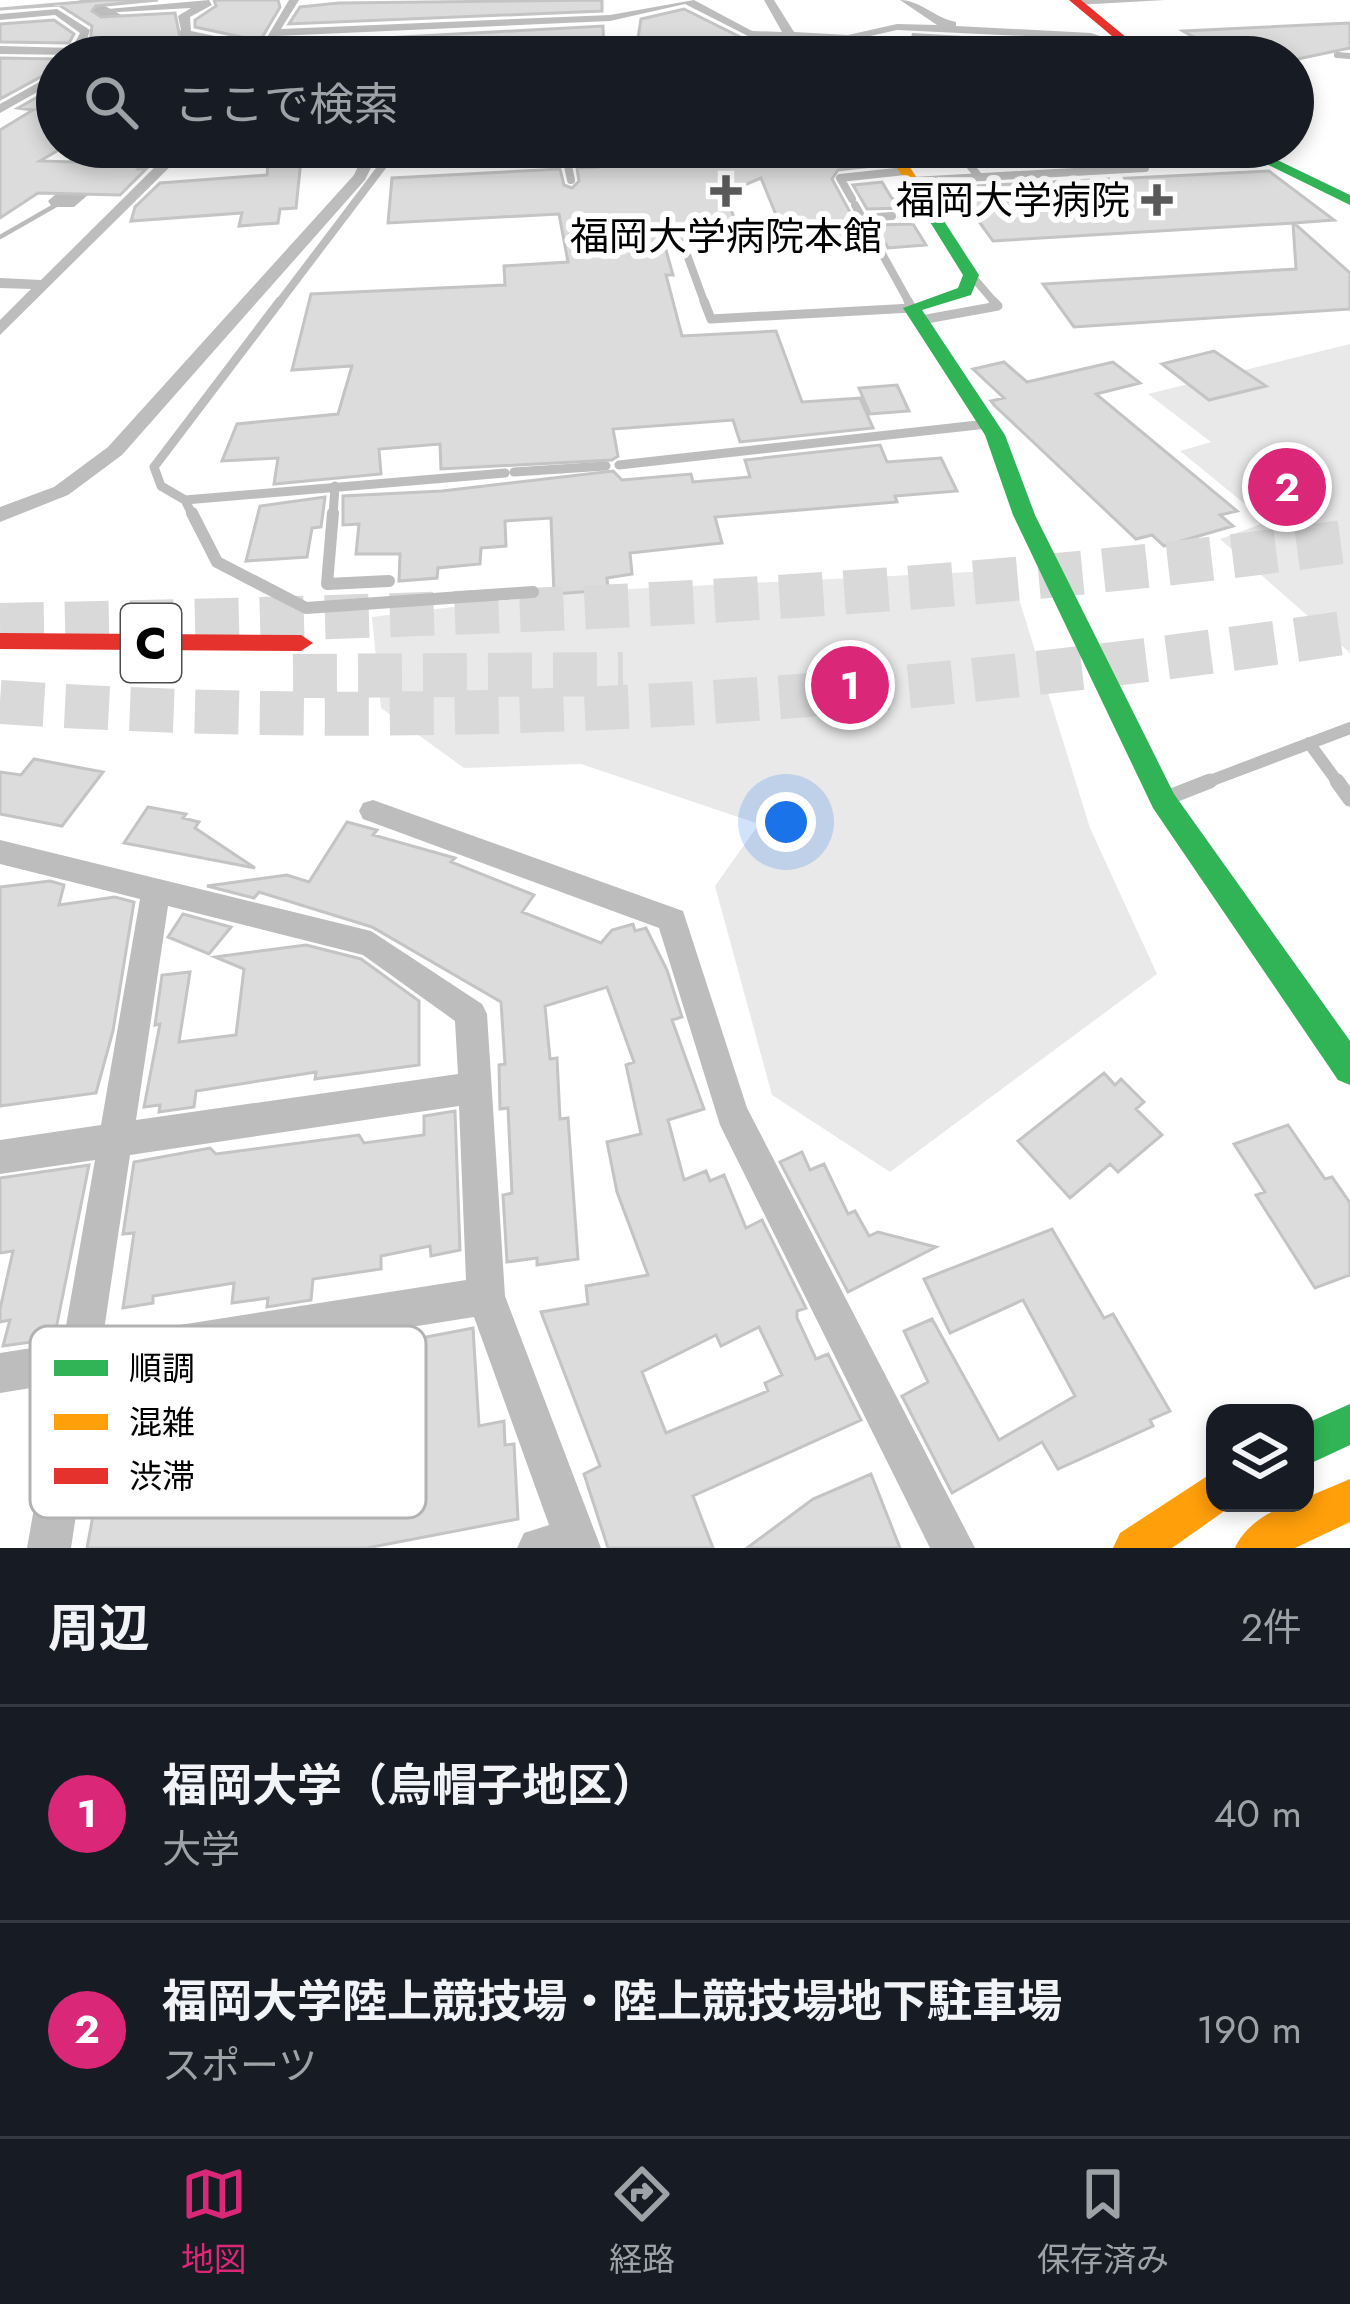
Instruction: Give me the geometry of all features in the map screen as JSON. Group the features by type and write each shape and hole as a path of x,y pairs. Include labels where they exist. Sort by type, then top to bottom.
{"main road":[{"path":"1071,1 1106,36"},
{"path":"1071,1 1117,36"},
{"path":"934,168 908,188 971,274 964,291 916,314 987,424 1024,514 1163,800 1350,1069"},
{"path":"1286,168 1350,197"},
{"path":"1297,168 1350,197"},
{"name":"C","path":"0,641 302,643"},
{"path":"1314,1440 1350,1424"},
{"path":"1135,1548 1206,1498"},
{"path":"1256,1548 1288,1527 1350,1500"}],"street":[{"path":"98,5 223,0"},
{"path":"271,36 293,0"},
{"path":"769,0 790,36"},
{"path":"905,0 936,22 1009,34"},
{"path":"1071,1 1160,0"},
{"path":"273,33 370,22 610,18 634,8 689,1 750,34 777,36"},
{"path":"186,33 184,16 208,3"},
{"path":"98,5 124,24"},
{"path":"0,17 57,12 86,36"},
{"path":"780,19 1091,36"},
{"path":"370,22 373,36"},
{"path":"857,36 896,27"},
{"path":"165,30 195,36"},
{"path":"0,50 36,52"},
{"path":"0,109 36,88"},
{"path":"0,330 162,168"},
{"path":"0,515 61,491 115,452 364,168"},
{"path":"0,283 44,286"},
{"path":"373,811 672,920 732,1113 953,1548"},
{"path":"0,852 371,944 471,1014 486,1296 564,1546"},
{"path":"86,1326 156,891"},
{"path":"0,1157 475,1088"},
{"path":"296,1326 486,1296"},
{"path":"0,1373 30,1368"},
{"path":"49,1548 54,1518"}],"lane":[{"path":"1337,56 1350,56"},
{"path":"381,168 154,467 161,486 185,500 217,562 306,608 533,592"},
{"path":"568,168 571,181"},
{"path":"972,168 979,177"},
{"path":"686,252 710,319 916,314 840,178 908,188 979,177 1145,168"},
{"path":"862,218 908,188"},
{"path":"185,500 612,465 987,424"},
{"path":"334,486 327,584 389,580"},
{"path":"1163,800 1350,728"},
{"path":"1309,742 1350,800"}],"shaded area":[{"path":"1350,344 1350,653 1220,539 1267,522 1180,451 1211,442 1148,394"},
{"path":"1010,570 1090,828 1157,974 890,1172 772,1095 715,886 759,824 581,764 464,768 381,708 372,617 571,592"}],"building":[{"path":"103,0 158,0 96,6 92,11 101,17 175,13 180,36 91,36 92,26 59,5 0,9"},
{"path":"214,0 278,0 280,7 263,36 195,27 195,20 216,6"},
{"path":"602,0 602,11 289,24 300,7 339,3"},
{"path":"684,9 738,36 638,36 641,19"},
{"path":"54,20 74,34 36,36 36,43 0,42 0,24"},
{"path":"1350,23 1350,48 1314,56 1314,36 1192,36 1183,31"},
{"path":"603,26 603,36 421,36"},
{"path":"0,58 36,59 36,79 0,99"},
{"path":"36,98 36,168 146,169 120,195 38,193 0,218 0,130 33,110 18,108"},
{"path":"268,168 300,168 296,208 280,209 278,223 239,226 242,213 131,221 135,207 160,183 267,175"},
{"path":"577,168 855,168 838,170 832,179 870,249 841,250 830,229 783,232 761,178 725,193 740,234 664,243 673,275 666,275 682,336 776,331 802,402 860,398 873,428 740,442 733,420 613,429 618,456 612,460 441,469 440,444 379,449 381,474 274,484 278,458 222,461 237,424 338,414 352,366 292,370 311,294 505,285 504,266 568,262 559,214 388,223 392,178 560,169 564,185 572,188 579,181"},
{"path":"1269,171 1334,220 1294,223 1350,273 1350,309 1074,327 1043,284 1296,269 1293,223 993,241 954,187"},
{"path":"882,182 903,208 867,209 853,185"},
{"path":"913,224 926,245 888,248 876,225"},
{"path":"1214,351 1266,386 1209,400 1162,364"},
{"path":"1004,362 1027,382 1113,362 1140,383 1096,394 1237,511 1220,515 1233,526 1164,546 1152,535 1136,539 991,401 1004,398 973,369"},
{"path":"897,385 909,411 870,414 859,388"},
{"path":"880,445 887,462 941,458 957,491 895,496 897,502 715,517 722,543 630,553 632,574 607,578 608,590 554,594 551,518 505,521 506,546 481,548 480,564 438,568 437,578 399,581 400,554 356,554 359,524 343,525 343,496 442,491 613,471 622,480 691,474 693,482 750,477 745,460"},
{"path":"325,497 321,527 312,528 307,557 246,561 260,506"},
{"path":"34,759 103,772 62,826 0,814 0,772 21,775"},
{"path":"148,807 186,814 183,818 199,822 195,828 255,868 124,843"},
{"path":"347,822 377,830 373,835 455,858 451,862 534,895 522,912 601,943 612,930 633,924 635,931 646,928 667,970 682,1017 672,1020 704,1109 668,1120 684,1180 706,1171 710,1181 724,1175 746,1228 762,1220 806,1308 797,1311 797,1318 816,1359 828,1354 861,1420 693,1496 713,1548 608,1548 584,1474 600,1466 541,1312 588,1304 586,1286 648,1275 617,1192 607,1142 641,1134 626,1065 634,1062 607,987 545,1006 550,1059 557,1058 560,1119 568,1118 578,1259 537,1265 537,1258 507,1262 503,1195 512,1193 508,1108 500,1109 499,1065 505,1064 501,1002 372,927 259,892 254,898 207,886 287,875 309,882","holes":["759,1327 782,1375 765,1383 768,1391 666,1433 642,1372 716,1335 721,1346"]},
{"path":"50,881 64,885 59,905 115,897 134,902 113,1031 96,1093 0,1106 0,887"},
{"path":"183,914 231,927 209,954 168,937"},
{"path":"306,945 361,959 419,1001 419,1065 315,1079 316,1072 196,1091 194,1107 159,1112 160,1105 144,1107 160,1024 155,1025 162,975 190,972 179,1042 236,1035 244,969 215,957"},
{"path":"1104,1073 1115,1085 1121,1079 1144,1102 1136,1109 1162,1135 1118,1172 1110,1164 1070,1198 1018,1141"},
{"path":"455,1111 460,1250 431,1256 430,1246 381,1256 381,1269 313,1279 311,1300 267,1307 268,1298 232,1303 234,1283 153,1296 153,1303 123,1308 134,1233 123,1234 134,1162 210,1148 216,1154 359,1135 364,1143 424,1135 424,1116"},
{"path":"1288,1125 1325,1179 1332,1177 1350,1203 1350,1275 1315,1288 1256,1195 1265,1192 1234,1144"},
{"path":"802,1152 810,1170 824,1164 848,1214 855,1211 869,1236 878,1232 936,1247 848,1292 780,1162"},
{"path":"89,1165 57,1326 30,1326 30,1342 3,1346 10,1320 0,1322 0,1309 13,1251 0,1253 0,1178"},
{"path":"1052,1229 1104,1318 1113,1314 1170,1411 1150,1420 1153,1426 1058,1469 1042,1442 952,1493 902,1396 928,1382 904,1331 932,1319 999,1440 1075,1396 1023,1300 950,1333 924,1279"},
{"path":"473,1328 479,1426 504,1421 505,1445 514,1444 518,1519 367,1548 87,1548 93,1518 426,1518 426,1337"},
{"path":"871,1474 900,1548 747,1548 813,1499"}],"waterway":[{"path":"90,0 108,18 170,36"},
{"path":"63,201 89,181 86,168"},
{"path":"0,237 63,201"}],"tunnel":[{"path":"0,625 676,603 1014,579 1350,541"},
{"path":"0,702 342,714 677,704 1011,676 1350,632"},
{"path":"293,676 623,674"}],"traffic: fast":[{"path":"1282,168 1350,201"},
{"path":"924,201 971,275 965,291 912,308 995,435 1024,515 1163,800 1350,1069"},
{"path":"1314,1441 1350,1424"}],"traffic: slow":[{"path":"904,168 921,195"},
{"path":"1135,1548 1206,1498"},
{"path":"1257,1548 1288,1527 1350,1500"}],"traffic: jam":[{"path":"1074,0 1118,36"},
{"path":"0,641 301,643"}],"place":[{"name":"福岡大学病院本館","path":"726,191"},
{"name":"福岡大学病院","path":"1157,200"},
{"name":"福岡大学陸上競技場・陸上競技場地下駐車場","path":"1287,487"},
{"name":"福岡大学（烏帽子地区）","path":"850,685"}]}
